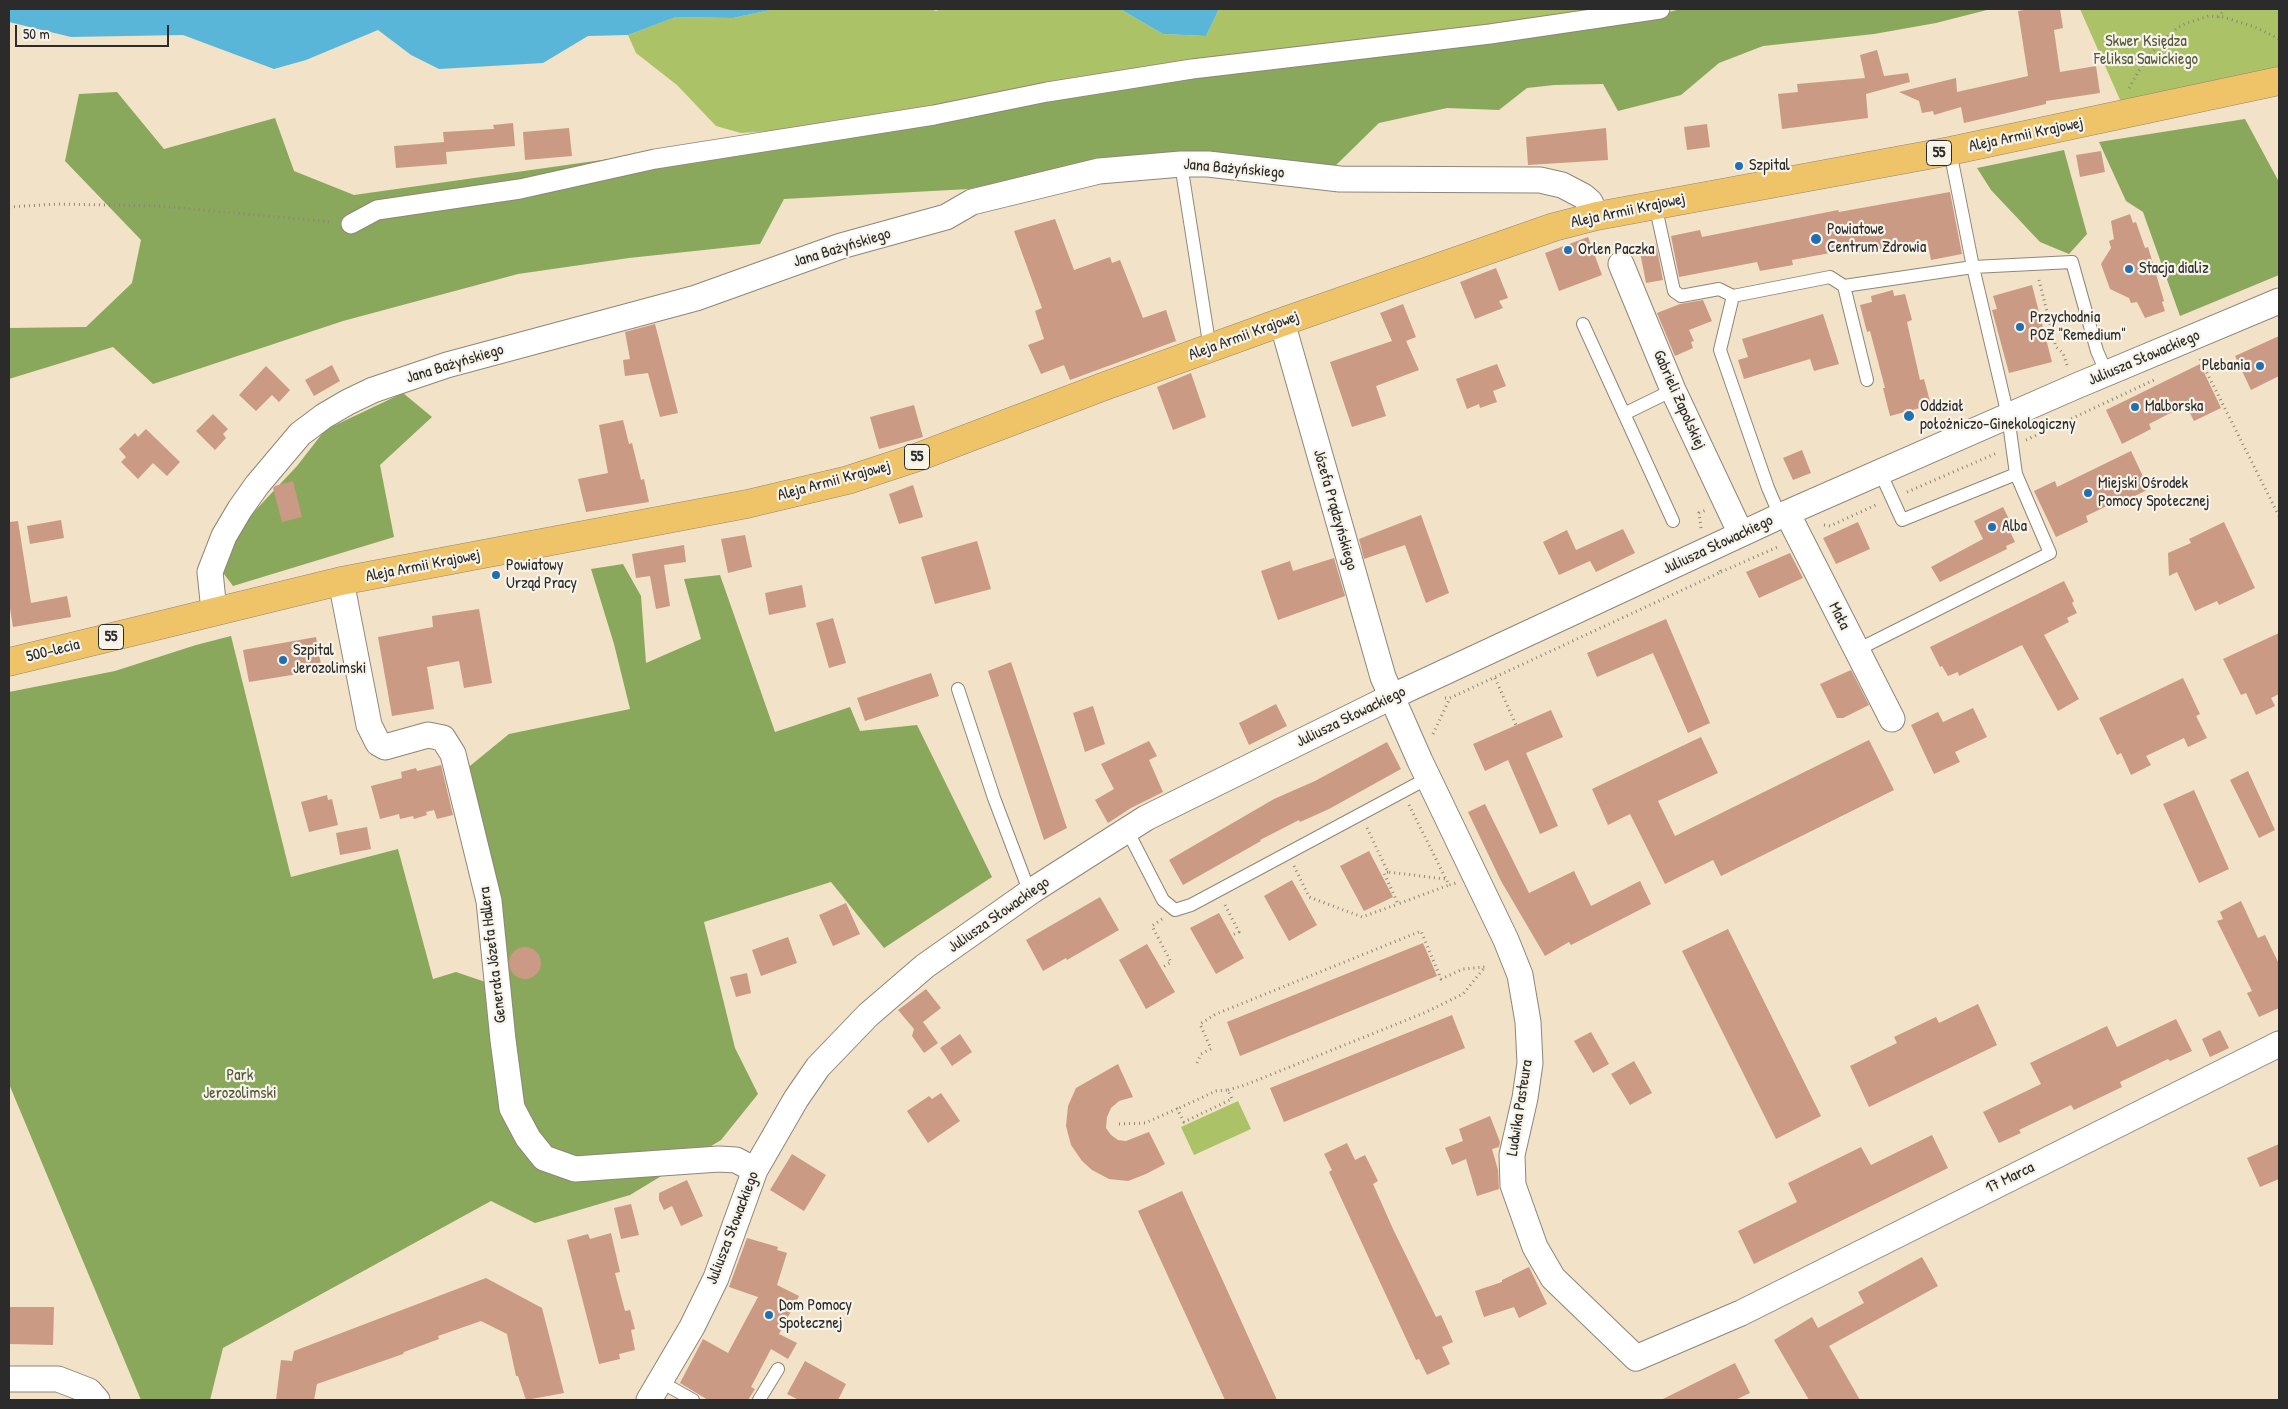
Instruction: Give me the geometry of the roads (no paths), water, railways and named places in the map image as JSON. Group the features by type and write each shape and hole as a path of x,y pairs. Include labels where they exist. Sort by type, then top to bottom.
{"main road":[{"name":"Aleja Armii Krajowej","path":"214,611 341,581 747,504 848,480 918,457 1105,386 1282,322 1554,227 1596,216 1950,151 2279,82"},
{"name":"500-lecia","path":"9,662 214,611"}],"street":[{"path":"351,224 377,210 520,189 655,159 934,115 1047,92 1192,69 1481,35 1660,9"},
{"name":"Jana Bażyńskiego","path":"214,611 210,572 215,554 224,536 257,485 300,434 335,409 373,390 448,365 696,298 841,246 946,217 972,202 1099,171 1182,164 1208,164 1340,179 1540,180 1562,185 1583,196 1590,202 1596,216"},
{"name":"Gabrieli Zapolskiej","path":"1621,264 1673,390 1741,534"},
{"name":"Juliusza Słowackiego","path":"655,1391 716,1278 754,1170 796,1099 818,1068 854,1029 925,966 1033,890 1146,818 1391,697 1700,536 1741,534 2074,387 2279,302"},
{"name":"Józefa Prądzyńskiego","path":"1282,322 1377,658 1391,697"},
{"name":"Mała","path":"1784,515 1799,538 1892,719"},
{"name":"Generała Józefa Hallera","path":"341,581 369,725 378,742 385,746 428,735 443,738 453,754 489,901 512,1108 528,1138 544,1158 575,1169 719,1159 736,1160 754,1170"},
{"name":"Ludwika Pasteura","path":"1391,697 1512,954 1523,988 1528,1022 1530,1063 1526,1098 1512,1155 1511,1173 1515,1191 1535,1246 1547,1269 1562,1289 1636,1358 1742,1312"},
{"name":"17 Marca","path":"1742,1312 2277,1052"},
{"path":"9,1379 58,1379 89,1392 96,1400"}],"lane":[{"path":"1857,650 2050,553 2016,474 2008,416 1973,267 1950,151"},
{"path":"1182,164 1210,349"},
{"path":"1655,204 1674,291 1681,296 1719,289 1733,296 1830,277 1844,286 1973,267 2072,262 2097,351 2107,374"},
{"path":"1844,286 1867,380"},
{"path":"1733,296 1720,350 1768,488 1784,515"},
{"path":"1583,324 1673,522"},
{"path":"1624,414 1673,390"},
{"path":"1880,472 1902,520 2016,474"},
{"path":"958,689 994,798 1025,880 1033,890"},
{"path":"1126,830 1163,900 1175,910 1191,905 1402,791 1424,769"},
{"path":"759,1400 778,1369"},
{"path":"655,1391 693,1400"}],"water":[{"path":"9,9 775,9 733,18 676,17 628,35 588,36 543,63 439,69 411,55 378,30 306,60 274,69 183,35 71,37 9,22"},
{"path":"1120,9 1219,9 1206,36 1163,34"}],"place":[{"name":"Szpital","path":"1739,166"},
{"name":"Powiatowe Centrum Zdrowia","path":"1816,239"},
{"name":"Orlen Paczka","path":"1568,250"},
{"name":"Stacja dializ","path":"2129,269"},
{"name":"Przychodnia POZ \"Remedium\"","path":"2020,327"},
{"name":"Plebania","path":"2260,366"},
{"name":"Malborska","path":"2135,407"},
{"name":"Oddział położniczo-Ginekologiczny","path":"1909,416"},
{"name":"Miejski Ośrodek Pomocy Społecznej","path":"2088,493"},
{"name":"Alba","path":"1992,527"},
{"name":"Powiatowy Urząd Pracy","path":"496,575"},
{"name":"Szpital Jerozolimski","path":"283,660"},
{"name":"Dom Pomocy Społecznej","path":"769,1315"}],"park label":[{"name":"Skwer Księdza Feliksa Sawickiego","path":"2146,51"},
{"name":"Park Jerozolimski","path":"240,1085"}]}
